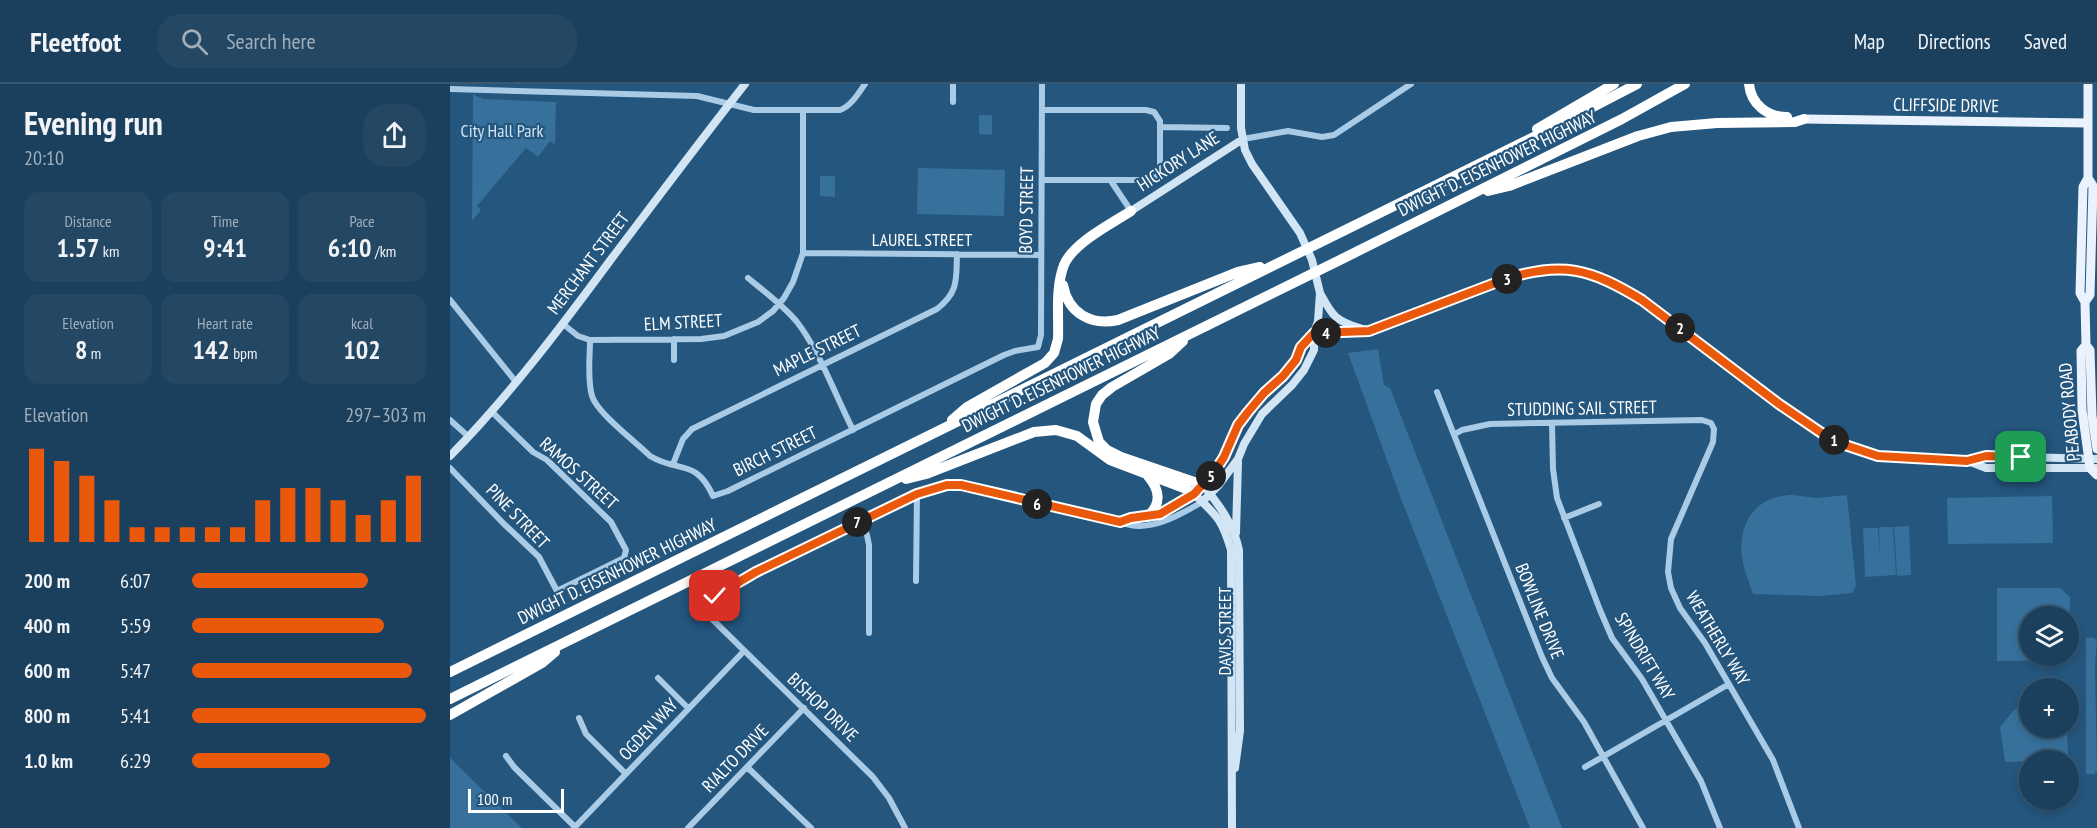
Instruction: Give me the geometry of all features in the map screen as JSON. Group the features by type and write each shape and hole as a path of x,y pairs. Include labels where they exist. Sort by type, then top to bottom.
{"highway":[{"path":"1497,154 1558,115 1614,84"},
{"name":"DWIGHT D. EISENHOWER HIGHWAY","path":"450,672 1637,84"},
{"name":"DWIGHT D. EISENHOWER HIGHWAY","path":"450,699 1342,259 1622,119 1685,84"},
{"path":"1749,84 1754,101 1760,108 1780,117 1804,119"},
{"path":"1465,197 1509,186 1654,131 1706,123 1795,122 1804,119"},
{"path":"940,430 967,407 1036,369 1054,353 1058,339 1059,285 1067,259 1076,249 1131,210"},
{"path":"1061,276 1064,293 1075,311 1096,322 1106,322 1118,320 1238,272 1281,262"},
{"path":"1197,330 1169,354 1102,395 1096,404 1093,422 1099,442 1107,450 1206,490"},
{"path":"885,484 926,474 1034,432 1056,429 1077,436 1110,460 1184,488 1198,498"},
{"path":"1147,475 1158,491 1155,509 1147,517"},
{"path":"450,715 542,663 569,640"}],"main road":[{"name":"PEABODY ROAD","path":"2088,84 2088,178 2083,187 2090,238 2080,293 2085,302 2086,345 2090,350 2093,423 2097,449"},
{"name":"CLIFFSIDE DRIVE","path":"1804,119 2088,123"},
{"name":"PEABODY ROAD","path":"2086,345 2081,351 2082,410 2094,466"}],"street":[{"path":"529,92 530,84"},
{"name":"MERCHANT STREET","path":"450,456 492,412 563,324 745,84"},
{"path":"450,89 697,96 754,110 840,110 846,108 865,84"},
{"path":"953,84 953,102"},
{"name":"BOYD STREET","path":"1041,336 1042,84"},
{"path":"1241,84 1243,139 1245,150 1252,164 1300,233 1312,260 1320,293 1335,318 1342,323 1369,331"},
{"path":"1243,139 1288,131 1322,137 1334,135 1411,84"},
{"name":"ELM STREET","path":"563,324 578,336 590,339 674,339 724,336 741,331 758,322 779,304 793,282 803,253 803,110"},
{"path":"1042,110 1150,110 1157,114 1160,127 1158,176 1149,180 1042,180"},
{"path":"1160,127 1227,128"},
{"name":"HICKORY LANE","path":"1131,210 1243,139"},
{"path":"1111,181 1131,210"},
{"name":"LAUREL STREET","path":"803,253 1041,255"},
{"name":"MAPLE STREET","path":"673,464 683,440 692,429 937,309 945,303 955,288 957,254"},
{"path":"1206,490 1238,425 1264,393 1283,376 1296,360 1301,347 1314,333 1369,331 1524,273 1558,269 1580,272 1612,282 1642,300 1779,404 1826,436 1878,456 1967,461 1986,456 2094,466"},
{"path":"748,278 799,324 853,430"},
{"path":"1236,536 1236,474 1244,444 1262,414 1304,370 1314,350 1320,293"},
{"path":"450,300 516,382"},
{"name":"BIRCH STREET","path":"590,339 590,385 593,398 605,413 650,456 656,460 687,468 700,475 713,496 728,491 1004,355 1038,347 1041,336"},
{"path":"674,339 674,360"},
{"name":"BOWLINE DRIVE","path":"1437,392 1542,657 1552,678 1584,722 1643,828"},
{"name":"RAMOS STREET","path":"492,412 533,452 547,460 611,522 626,550 624,558 616,563 557,591"},
{"path":"450,420 469,437"},
{"name":"STUDDING SAIL STREET","path":"1455,434 1480,425 1702,420 1711,423"},
{"name":"SPINDRIFT WAY","path":"1552,423 1555,484 1564,518 1612,638 1642,679 1701,781 1720,828"},
{"name":"WEATHERLY WAY","path":"1711,423 1714,429 1713,442 1675,527 1668,556 1671,588 1680,608 1705,644 1773,760 1799,828"},
{"path":"709,616 704,608 715,596 756,572 917,494 947,485 961,485 1120,522 1131,527 1159,522 1187,511 1239,459"},
{"name":"PINE STREET","path":"450,468 539,557 557,591"},
{"name":"DAVIS STREET","path":"1206,490 1225,514 1236,536 1240,569 1240,731 1236,765 1232,776"},
{"path":"916,581 917,494"},
{"path":"1120,522 1131,518 1147,517 1198,498"},
{"name":"DAVIS STREET","path":"1198,498 1215,514 1225,530 1232,560 1230,762 1232,828"},
{"path":"1564,518 1599,504"},
{"path":"861,520 869,545 870,633"},
{"name":"BISHOP DRIVE","path":"709,616 873,777 889,798 905,828"},
{"name":"OGDEN WAY","path":"574,827 744,651"},
{"path":"658,678 688,708"},
{"path":"1585,766 1729,684"},
{"name":"RIALTO DRIVE","path":"688,828 804,708"},
{"path":"579,718 586,735 626,774"},
{"path":"506,756 514,767 574,827"},
{"path":"747,767 811,828"}],"green space":[{"name":"City Hall Park","path":"473,94 483,99 556,102 555,145 550,141 538,157 526,148 477,206 481,210 472,221"},
{"path":"979,115 992,115 992,135 979,134"},
{"path":"918,168 1005,170 1004,216 917,214"},
{"path":"820,176 835,176 835,197 820,196"},
{"path":"1378,349 1384,385 1390,388 1562,828 1530,828 1400,496 1348,353"},
{"path":"1847,495 1856,586 1852,593 1820,596 1753,594 1742,558 1741,545 1746,522 1760,505 1780,496 1817,498"},
{"path":"2052,496 2053,543 1948,544 1947,498"},
{"path":"1909,526 1911,575 1897,576 1894,527"},
{"path":"1879,527 1893,527 1896,575 1865,577 1863,528 1878,528 1880,558"},
{"path":"1997,588 2060,588 2070,597 2070,606 2019,606 2019,661 1997,661"},
{"path":"2086,638 2095,638 2095,640 2097,638 2095,667 2097,773 2095,771 2095,774 2086,774"},
{"path":"2019,707 2019,738 2067,738 2068,750 2019,750 2019,762 2005,762 2000,727"},
{"path":"450,757 454,762 522,828 450,828"}],"route":[{"path":"715,596 756,572 861,520 917,494 947,485 961,485 1120,522 1160,514 1194,494 1215,471 1238,425 1264,393 1283,376 1296,360 1301,347 1314,333 1369,331 1503,280 1547,269 1593,274 1619,286 1642,300 1779,404 1839,443 1878,456 1947,461 1967,461 1986,456 2021,457"}]}
